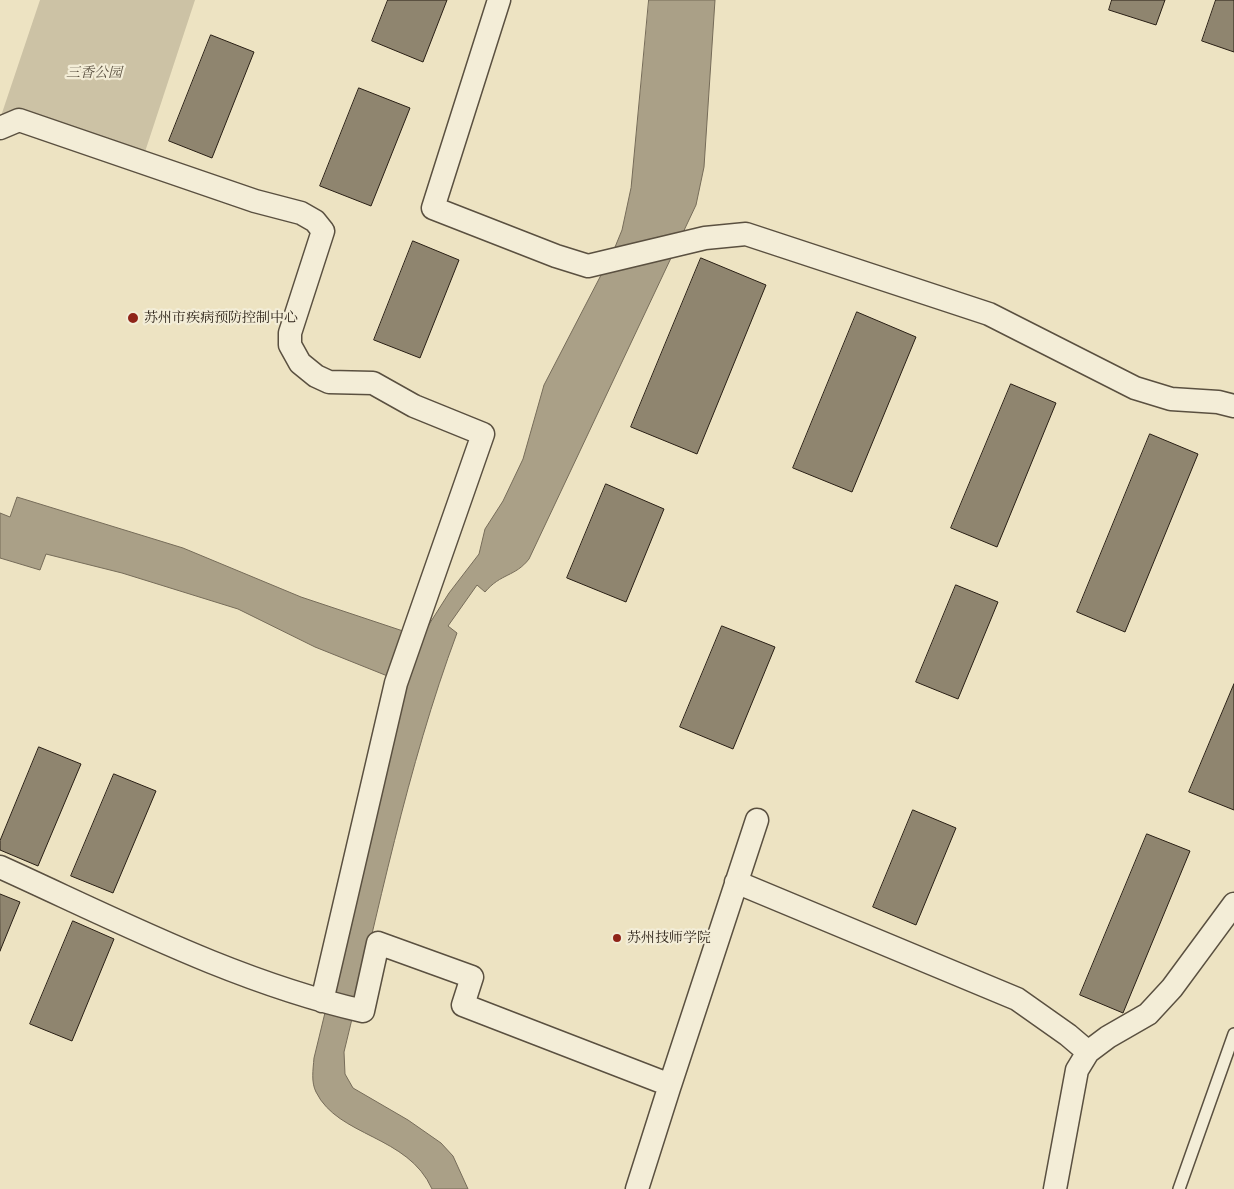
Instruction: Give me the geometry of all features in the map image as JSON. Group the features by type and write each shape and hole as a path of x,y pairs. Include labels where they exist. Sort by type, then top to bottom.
{"street":[{"path":"499,0 432,208 556,256 588,266 705,238 746,234 989,314 1135,388 1171,399 1218,402 1234,406"},
{"path":"0,128 19,120 255,201 301,213 315,221 323,231 290,333 290,344 300,363 316,376 329,382 373,383 414,406 483,434 396,683 324,1002"},
{"path":"638,1189 757,820"},
{"path":"0,868 210,963 269,986 357,1010 364,1011 378,943 472,977 464,1005 670,1085"},
{"path":"736,882 1016,999 1068,1035 1088,1052"},
{"path":"1055,1189 1077,1070 1088,1052 1108,1037 1148,1014 1172,988 1234,904"}],"lane":[{"path":"1179,1189 1234,1034"}],"green space":[{"name":"三香公园","path":"40,0 195,0 140,167 0,119"}],"shaded area":[{"path":"649,0 715,0 704,167 696,205 529,559 524,565 497,581 485,592 477,585 448,626 457,633 439,684 408,788 344,1052 345,1074 353,1088 408,1120 441,1143 453,1156 468,1189 432,1189 421,1171 407,1157 391,1146 340,1119 326,1107 314,1088 313,1080 314,1058 405,683 315,647 238,609 122,573 46,554 40,570 0,558 0,513 10,517 17,497 183,548 301,597 421,637 449,593 479,554 485,529 503,501 523,459 544,385 613,252 622,230 631,188"}],"building":[{"path":"388,0 447,0 423,62 372,41"},
{"path":"1112,0 1165,0 1156,25 1109,10"},
{"path":"1216,0 1234,0 1234,52 1202,41"},
{"path":"211,35 254,52 212,158 169,141"},
{"path":"359,88 410,108 371,206 320,186"},
{"path":"413,241 459,260 420,358 374,340"},
{"path":"701,258 766,285 697,454 631,427"},
{"path":"857,312 916,337 852,492 793,468"},
{"path":"1011,384 1056,403 997,547 951,528"},
{"path":"1150,434 1198,454 1125,632 1077,612"},
{"path":"606,484 664,509 626,602 567,578"},
{"path":"956,585 998,602 958,699 916,682"},
{"path":"722,626 775,647 733,749 680,727"},
{"path":"1234,684 1234,810 1189,792"},
{"path":"39,747 81,764 38,866 0,850 0,841"},
{"path":"114,774 156,791 113,893 71,876"},
{"path":"913,810 956,828 916,925 873,907"},
{"path":"1147,834 1190,851 1123,1013 1080,995"},
{"path":"0,894 20,902 0,951"},
{"path":"73,921 114,939 72,1041 30,1024"}],"place":[{"name":"苏州市疾病预防控制中心","path":"133,318"},
{"name":"苏州技师学院","path":"617,938"}]}
